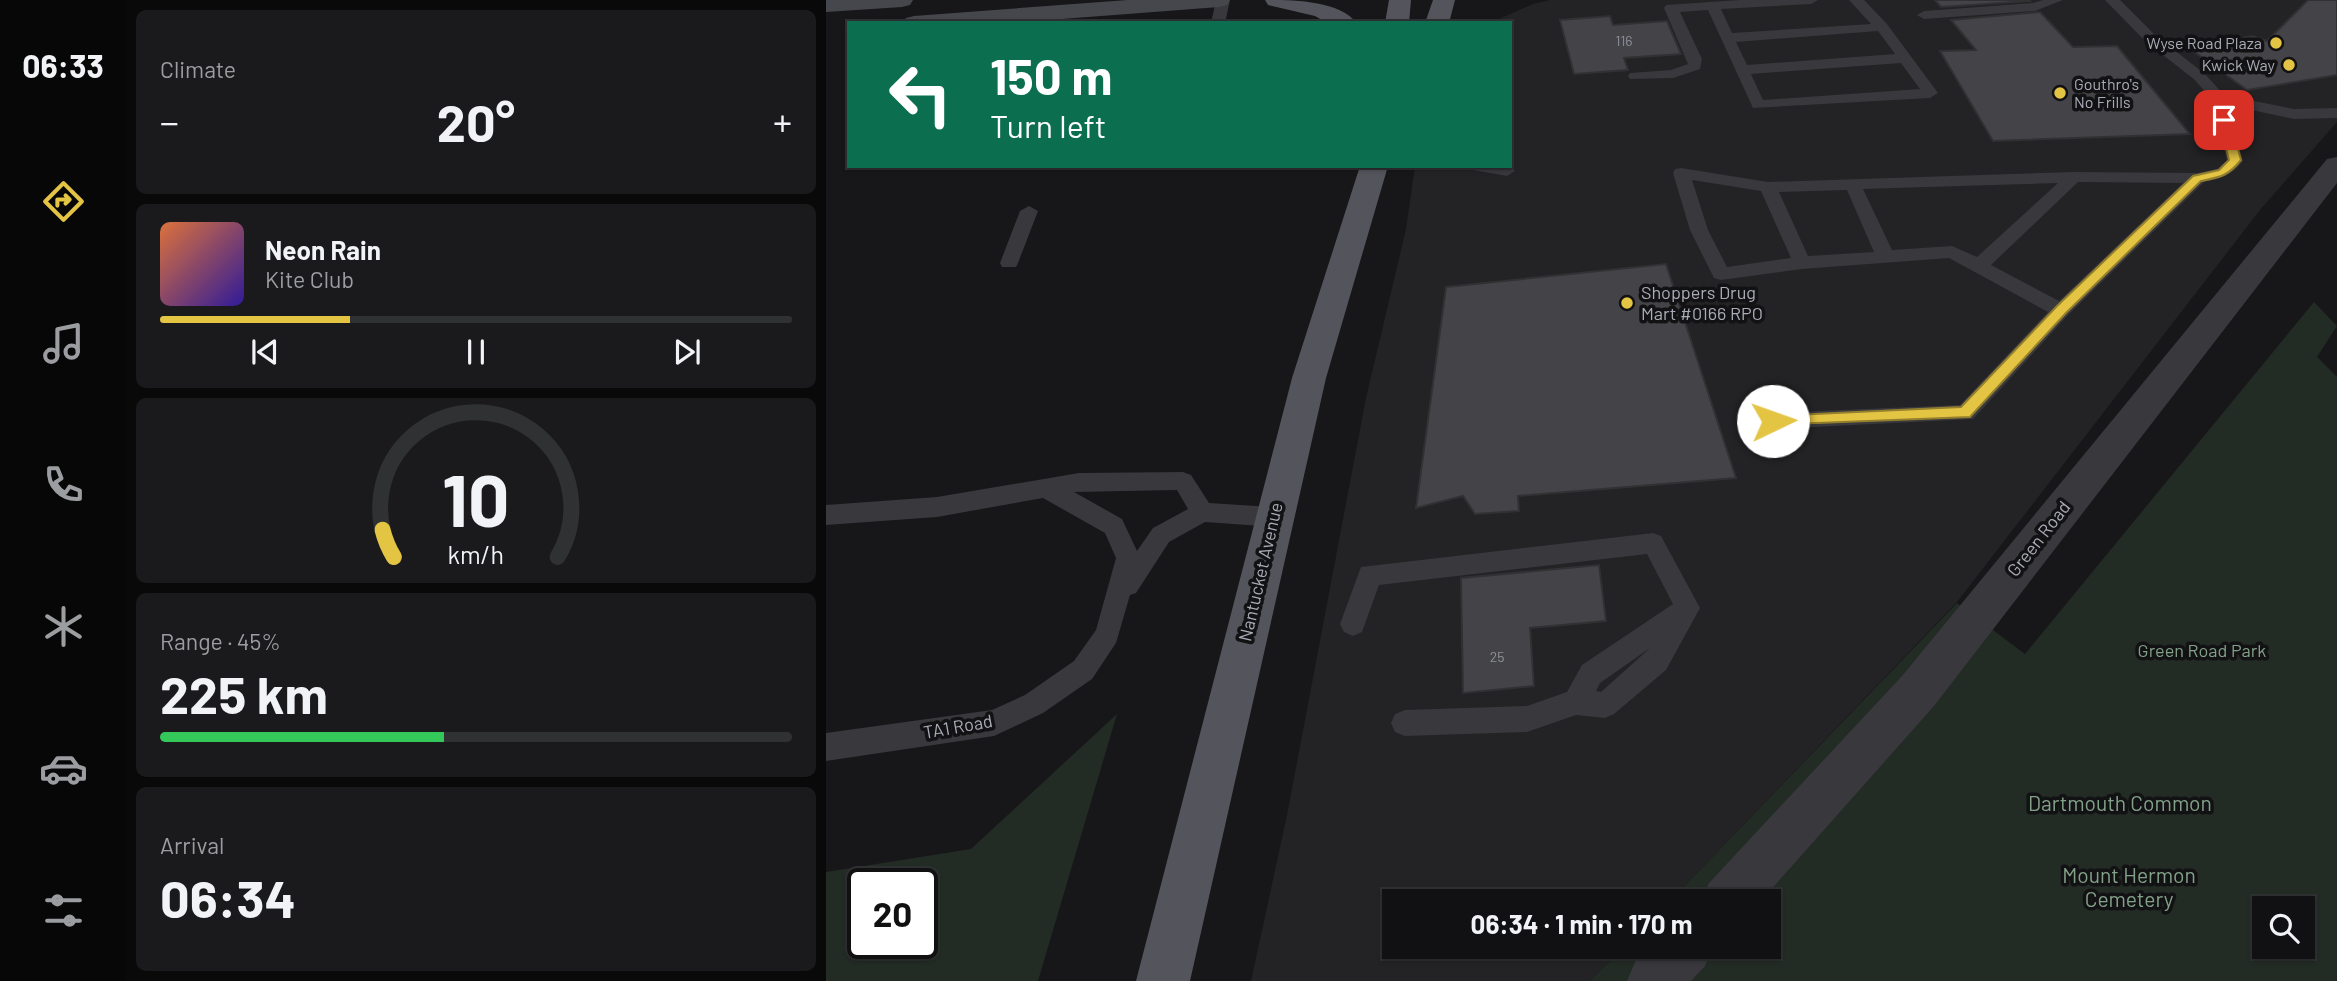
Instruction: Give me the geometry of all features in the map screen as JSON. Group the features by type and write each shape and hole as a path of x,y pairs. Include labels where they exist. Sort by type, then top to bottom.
{"main road":[{"path":"826,5 902,0"},
{"path":"941,21 1221,0"},
{"path":"1276,0 1322,11 1341,21"},
{"path":"1397,21 1400,0"},
{"path":"1438,21 1444,0"},
{"name":"Nantucket Avenue","path":"1163,981 1309,378 1373,168"}],"street":[{"name":"Green Road","path":"1738,889 1918,691 2256,262 2337,165"},
{"path":"1654,981 1675,959"}],"lane":[{"path":"1218,21 1221,0"},
{"path":"1635,76 1673,74 1695,66 1695,59 1671,8 1811,0"},
{"path":"1713,6 1758,105 1930,93 1882,27 1856,0"},
{"path":"1924,15 2035,7 2056,0"},
{"path":"2061,310 1952,253 1802,263 1721,274 1699,230 1681,173 1768,187 2074,177 2197,178 2223,173 2235,160 2219,99 2200,77 2150,38 2112,0"},
{"path":"1727,38 1882,27"},
{"path":"1742,70 1905,58"},
{"path":"2219,99 2294,114 2337,113"},
{"path":"1490,168 1507,171"},
{"path":"1979,266 2074,177"},
{"path":"1773,421 1965,413 2061,310 2197,178"},
{"path":"1853,184 1885,256"},
{"path":"1768,187 1802,263"},
{"path":"1009,262 1028,211"},
{"path":"826,516 937,507 1079,482 1183,481 1202,513 1274,517"},
{"name":"TA1 Road","path":"826,747 994,723 1034,704 1083,670 1107,635 1128,558 1114,526 1048,489"},
{"name":"TA1 Road","path":"1117,600 1161,535 1202,513"},
{"path":"1353,624 1370,575 1653,543 1688,608 1657,661 1605,705 1576,702 1527,719 1405,723"}],"shaded area":[{"path":"1550,0 2337,0 2337,122 2260,210 1957,602 1682,889 1382,889 1382,959 1612,959 1590,981 1251,981 1287,815 1366,398 1406,229 1415,168 1512,168 1512,21 1495,21 1533,4"}],"green space":[{"name":"Green Road Park","path":"2314,302 2337,326 2317,357 2337,377 2337,981 1590,981 1612,959 1781,959 1781,889 1682,889 1957,603 2025,654"},
{"path":"1117,714 1038,981 826,981 826,872 847,869 847,959 938,959 938,868 851,868 971,849"}],"building":[{"path":"1935,0 2029,0 2030,1 1941,7"},
{"name":"Wyse Road Plaza","path":"2308,0 2337,0 2337,75 2247,90 2189,48 2252,36 2267,41"},
{"name":"Gouthro's No Frills","path":"2040,12 2073,47 2117,46 2190,134 1993,141 1940,51 1976,50 1951,20"},
{"path":"1610,16 1613,25 1667,21 1681,54 1624,58 1628,70 1574,74 1560,20"},
{"path":"1666,264 1736,478 1518,496 1519,511 1475,514 1463,496 1416,508 1446,287"},
{"path":"1599,565 1606,621 1530,628 1534,686 1463,693 1461,578"}],"place":[{"name":"Wyse Road Plaza","path":"2276,43"},
{"name":"Kwick Way","path":"2289,65"},
{"name":"Gouthro's No Frills","path":"2060,93"},
{"name":"Shoppers Drug Mart #0166 RPO","path":"1627,303"}],"route":[{"path":"1773,421 1965,413 2061,310 2197,178 2223,173 2235,160 2224,120"}],"park label":[{"name":"Dartmouth Common","path":"2120,804"},
{"name":"Mount Hermon Cemetery","path":"2129,888"}]}
